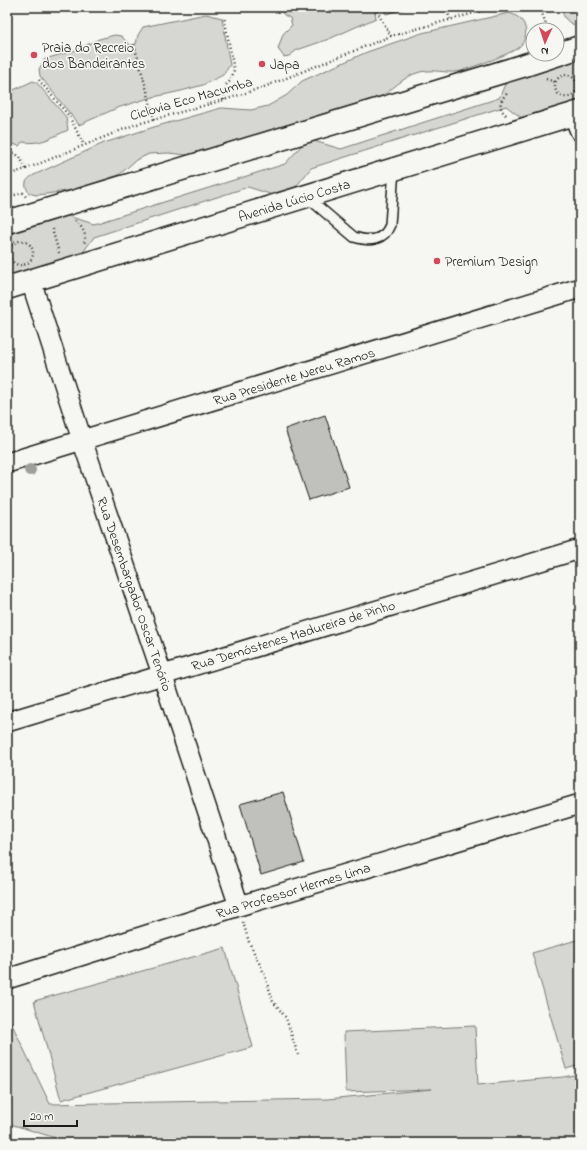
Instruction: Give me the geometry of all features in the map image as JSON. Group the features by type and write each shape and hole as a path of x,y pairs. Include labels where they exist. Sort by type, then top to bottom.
{"main road":[{"path":"7,222 514,69 580,47"},
{"name":"Avenida Lúcio Costa","path":"7,288 531,127 578,119"}],"street":[{"name":"Rua Desembargador Oscar Tenório","path":"31,281 82,440 239,906"},
{"name":"Rua Presidente Nereu Ramos","path":"7,463 580,288"},
{"name":"Rua Demóstenes Madureira de Pinho","path":"7,722 580,549"},
{"name":"Rua Professor Hermes Lima","path":"7,979 239,906 580,804"}],"lane":[{"path":"306,196 354,237 363,240 372,240 382,237 388,231 390,225 394,169"}],"path":[{"path":"376,7 391,36"},
{"path":"446,7 450,19"},
{"name":"Ciclovia Eco Macumba","path":"7,176 134,125 224,100 264,87 391,36 496,7"},
{"path":"540,7 545,22"},
{"path":"224,16 234,70 231,80 224,87 224,100"},
{"path":"134,45 154,120"},
{"path":"564,75 570,76 575,80 577,86 576,92 567,98 561,97 556,94 554,88 555,82 558,77 564,75"},
{"path":"543,80 547,79 555,82"},
{"path":"39,80 69,116 84,145"},
{"path":"512,90 503,98 500,109 510,119 531,127"},
{"path":"7,148 20,157 26,169"},
{"path":"53,208 77,223 84,230 86,239 83,247"},
{"path":"24,242 31,246 34,258 24,265 16,264 11,259 11,248 17,243 24,242"},
{"path":"7,247 11,248"},
{"path":"239,906 249,942 264,973 273,1001 286,1018 298,1055"}],"shaded area":[{"path":"278,7 374,7 376,18 329,39 297,50 289,56 284,57 278,49 283,34 292,25 290,18 284,15"},
{"path":"383,7 410,7 386,14"},
{"path":"562,7 580,7 580,26 569,22 565,18"},
{"path":"509,13 519,18 525,26 525,37 523,43 519,47 500,57 461,71 420,72 403,80 382,96 187,155 168,153 149,154 136,160 119,175 73,190 36,195 29,193 26,188 28,179 34,175 104,143 221,108 251,110 268,106 287,95 302,81 367,52 422,33"},
{"path":"206,14 222,18 230,65 223,75 203,85 149,98 117,108 79,125 40,76 39,69 45,59 76,50 99,39 115,35 121,36 130,45 136,44 138,35 143,27"},
{"path":"580,58 580,104 527,122 506,106 311,168 291,193 279,197 248,187 94,237 79,258 7,279 7,235 68,216 94,224 285,164 302,145 314,141 341,149 499,98 506,82"},
{"path":"33,81 37,83 66,117 68,130 41,141 29,143 22,142 19,146 7,142 7,93"},
{"path":"580,939 580,1065 566,1069 532,953"},
{"path":"225,948 253,1047 61,1100 34,1001"},
{"path":"7,1014 50,1104 327,1099 432,1089 346,1092 344,1032 475,1026 478,1085 580,1074 580,1143 72,1143 7,1123"}],"building":[{"path":"325,415 349,487 309,500 285,429"},
{"path":"283,792 304,862 261,875 240,804"}],"place":[{"name":"Praia do Recreio dos Bandeirantes","path":"34,55"},
{"name":"Japa","path":"262,64"},
{"name":"Premium Design","path":"437,261"}]}
